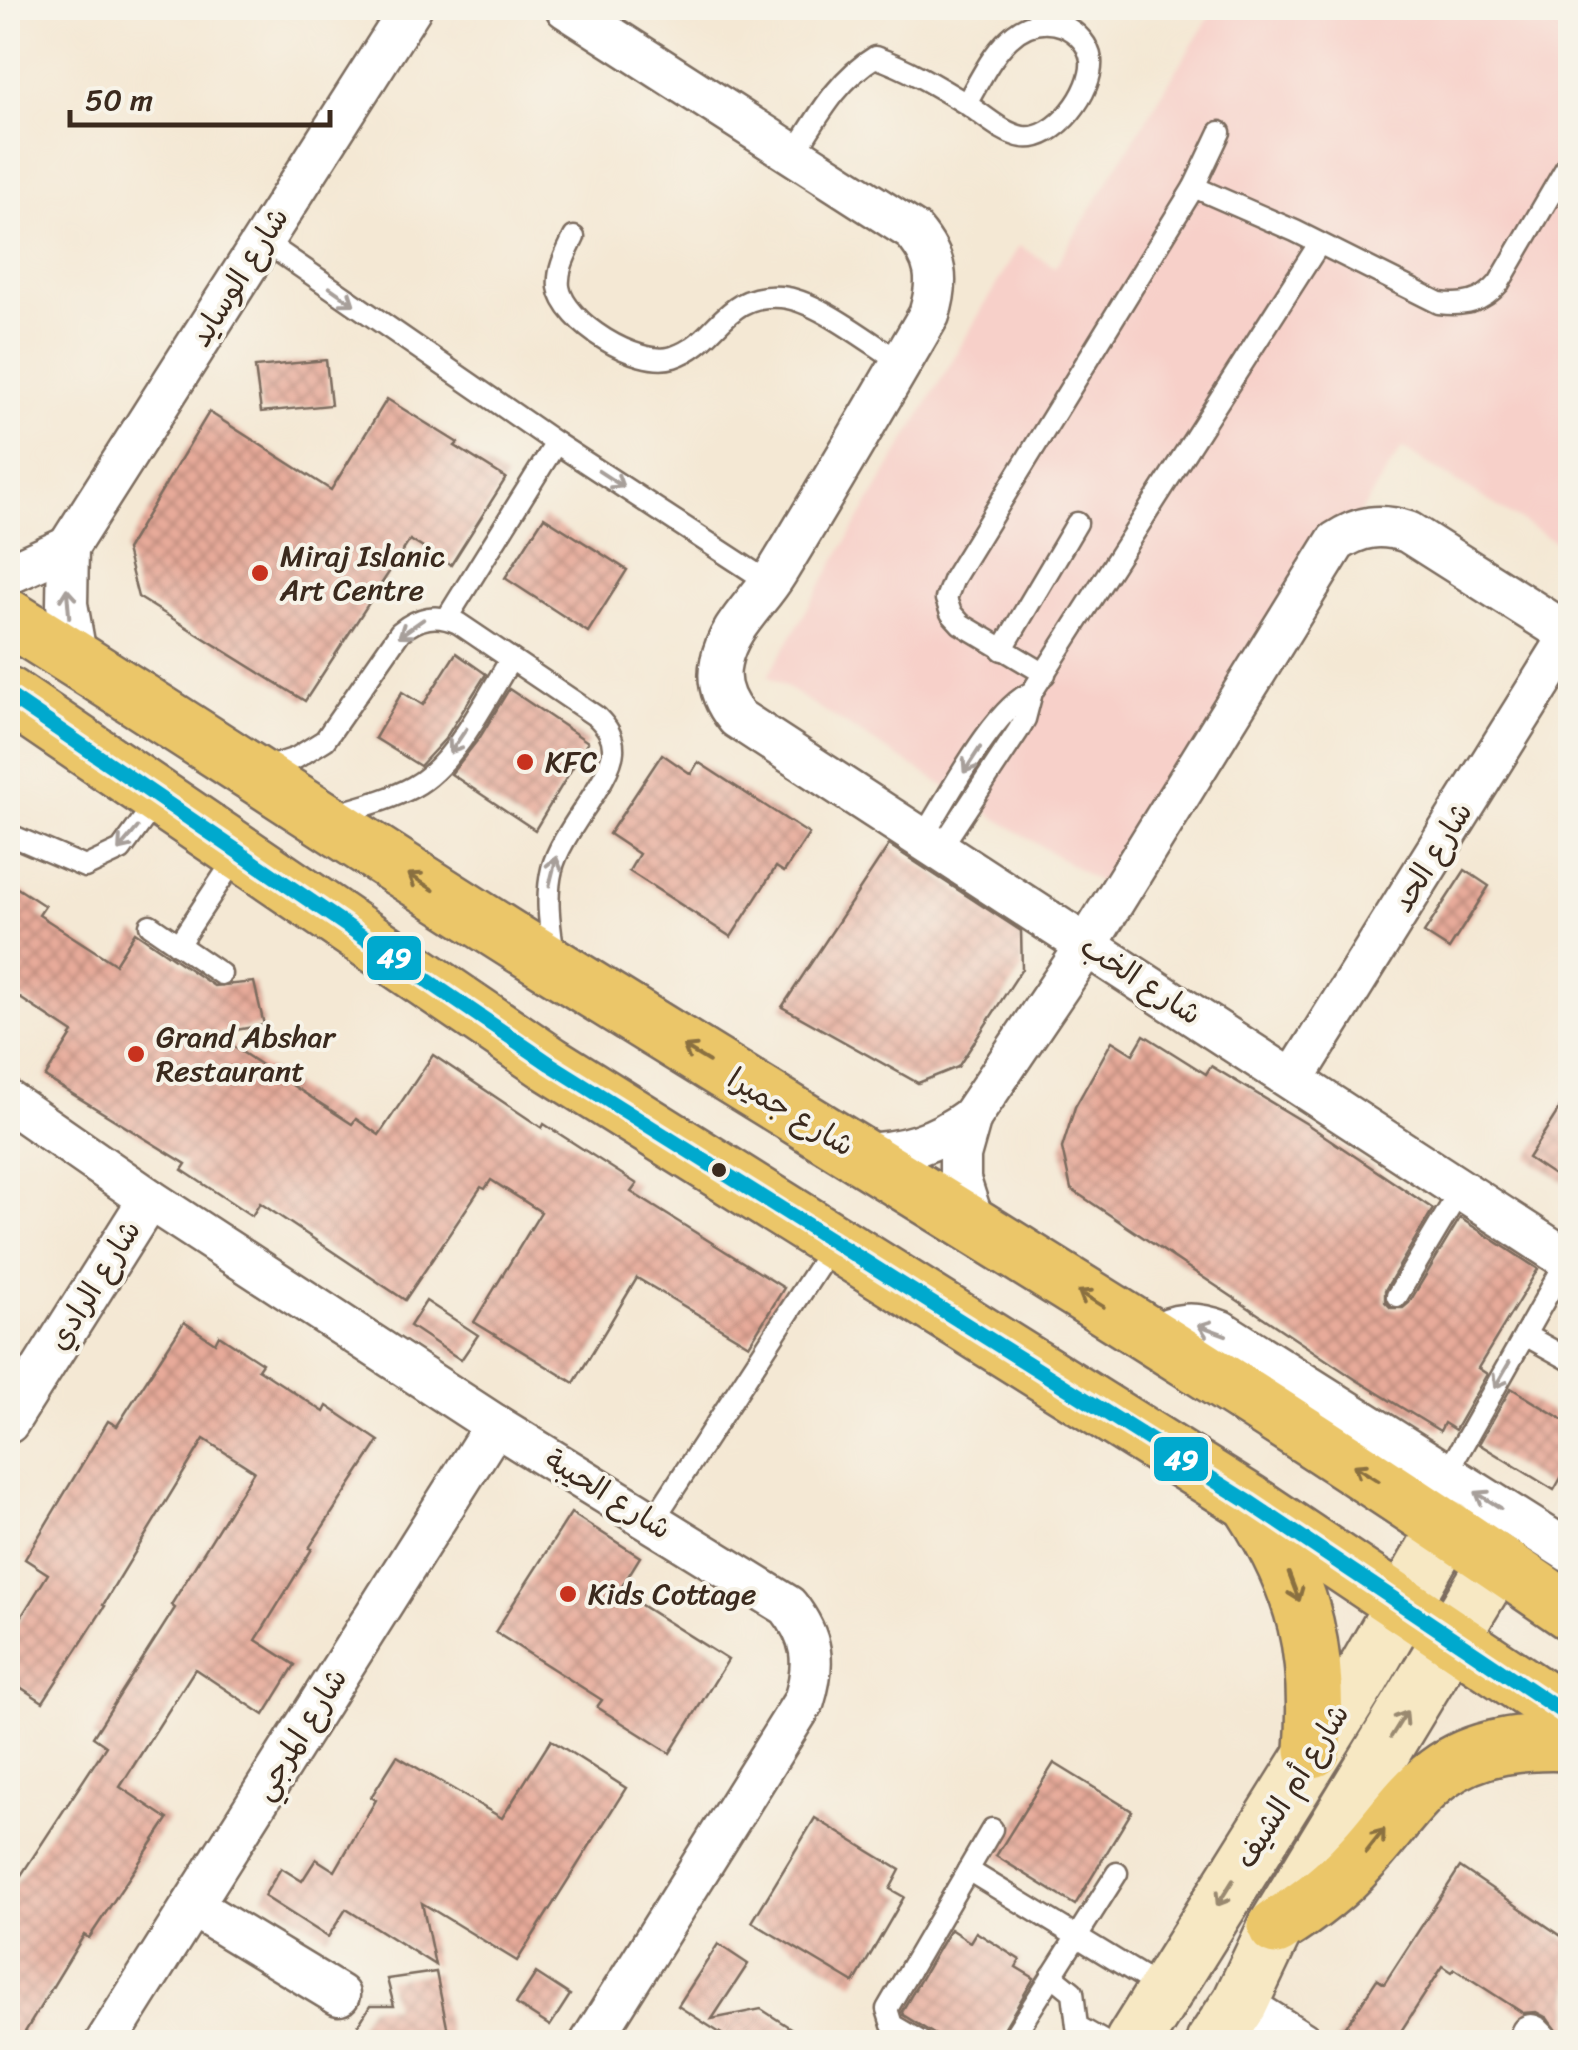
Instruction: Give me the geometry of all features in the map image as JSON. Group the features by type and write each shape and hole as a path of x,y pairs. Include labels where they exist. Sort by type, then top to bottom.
{"main road":[{"name":"شارع جميرا","path":"8,617 556,968 1151,1337 1447,1527 1570,1612"},
{"path":"8,695 550,1064 1249,1502 1570,1717"},
{"path":"1249,1502 1277,1546 1298,1593 1311,1644 1317,1698 1313,1750"},
{"name":"شارع أم الشيف","path":"1133,2042 1403,1606 1447,1527"},
{"name":"شارع أم الشيف","path":"1227,2023 1276,1927 1497,1562"},
{"path":"1276,1927 1334,1885 1438,1773 1504,1746 1570,1743"}],"street":[{"name":"شارع الوسايد","path":"68,546 412,8"},
{"path":"566,8 913,231 936,268 936,292 930,315 770,584"},
{"path":"975,1226 960,1180 960,1156 971,1117 1087,946 1326,554 1349,534 1378,526 1408,532 1570,636"},
{"path":"8,574 68,546 67,604 76,660"},
{"name":"شارع الخب","path":"770,584 726,642 720,666 721,691 737,718 1569,1261"},
{"name":"شارع الحد","path":"1294,1079 1570,636"},
{"name":"شارع الحيبة","path":"8,1102 494,1425 788,1606 806,1628 811,1654 810,1682 804,1701 591,2042"},
{"path":"860,1154 907,1150 941,1137 971,1117"},
{"name":"شارع الرادي","path":"8,1423 149,1199"},
{"path":"1151,1337 1167,1327 1186,1323 1204,1324 1221,1331 1570,1552"},
{"name":"شارع المرجي","path":"106,2042 494,1425"},
{"path":"192,1906 339,1995"},
{"path":"1227,2023 1302,2042"}],"lane":[{"path":"794,154 838,87 852,71 875,57 903,67 1008,132 1034,137 1059,126 1086,86 1092,71 1091,54 1070,29 1054,23 1022,28 996,52 966,104"},
{"path":"1045,674 961,624 946,599 954,578 1194,187 1220,132"},
{"path":"1194,187 1439,303 1459,306 1488,296 1498,283 1570,161"},
{"path":"574,236 560,268 558,284 562,299 572,312 622,352 654,359 688,352 733,307 758,298 783,297 809,305 901,362"},
{"path":"262,240 556,443 770,584"},
{"path":"931,844 1018,731 1032,692 1318,244"},
{"path":"446,618 556,443"},
{"path":"1002,650 1077,522"},
{"path":"251,772 312,751 337,726 400,632 413,622 430,616 446,618 511,659 597,716 612,738 613,754 607,769 561,844 552,867 549,914 556,968"},
{"path":"322,818 394,796 417,786 438,769 511,659"},
{"path":"8,834 85,867 121,850 159,798"},
{"path":"178,945 239,852"},
{"path":"150,925 221,974"},
{"path":"1398,1296 1461,1189"},
{"path":"653,1521 834,1244"},
{"path":"1446,1474 1569,1261"},
{"path":"1525,1335 1570,1360"},
{"path":"921,2042 892,2025 887,2009 992,1828"},
{"path":"968,1870 1165,1990"},
{"path":"1010,2042 1117,1873"},
{"path":"1052,1975 1073,1992 1078,2026 1105,2042"}],"shaded area":[{"path":"1215,8 1570,8 1570,551 1402,448 1116,893 768,676 1019,246 1055,267"}],"building":[{"path":"326,360 331,405 261,412 255,367"},
{"name":"Miraj Islanic Art Centre","path":"387,399 506,478 451,565 410,540 305,701 138,597 126,550 209,412 331,490"},
{"path":"544,517 627,570 588,632 505,578"},
{"path":"456,653 486,674 445,739 420,766 375,738 402,692 423,705"},
{"name":"KFC","path":"509,689 588,742 535,830 451,774 480,737"},
{"path":"662,754 691,774 698,762 809,834 784,872 776,867 731,937 629,871 639,854 609,834"},
{"path":"889,845 1021,931 1022,969 958,1067 918,1083 782,1007"},
{"path":"1465,870 1489,886 1449,949 1424,933"},
{"path":"8,882 45,906 39,915 115,964 135,932 214,986 254,982 264,1025 214,1034 352,1124 356,1119 379,1135 433,1055 542,1128 544,1124 637,1184 631,1192 784,1288 749,1345 637,1278 574,1383 474,1322 541,1212 491,1180 485,1189 481,1187 405,1300 260,1203 252,1216 182,1170 186,1164 45,1077 73,1033 8,990"},
{"path":"1144,1035 1206,1074 1211,1066 1307,1124 1433,1209 1385,1290 1385,1302 1391,1308 1403,1308 1409,1303 1460,1218 1538,1269 1478,1368 1487,1374 1455,1430 1444,1423 1440,1431 1355,1379 1071,1189 1062,1148 1075,1107 1112,1041 1133,1054"},
{"path":"1570,1092 1570,1186 1528,1158"},
{"path":"426,1301 478,1335 461,1360 410,1326"},
{"path":"184,1322 215,1343 219,1335 262,1363 258,1369 324,1412 327,1406 379,1441 309,1548 312,1549 256,1640 295,1665 264,1715 195,1669 120,1787 168,1819 89,1938 84,1935 19,2042 8,2042 8,1895 106,1746 93,1737 175,1608 171,1605 254,1471 204,1439 43,1702 8,1679 8,1638 48,1574 25,1559 108,1421 117,1426"},
{"path":"1511,1388 1570,1424 1570,1462 1554,1490 1479,1444"},
{"path":"571,1513 640,1557 619,1591 728,1660 670,1753 597,1707 602,1700 495,1632"},
{"path":"551,1740 626,1788 517,1961 422,1903 435,1965 346,1909 328,1937 264,1896 281,1868 302,1881 316,1859 335,1871 376,1800 371,1797 397,1756 502,1818"},
{"path":"1054,1763 1132,1811 1075,1905 996,1856"},
{"path":"815,1818 900,1870 890,1889 904,1897 854,1983 752,1922"},
{"path":"1460,1867 1570,1942 1570,2042 1561,2038 1547,2018 1536,2012 1523,2013 1455,1969 1452,1972 1443,1966 1394,2042 1336,2042 1377,1979 1384,1984"},
{"path":"950,1929 970,1942 976,1932 1020,1960 1016,1967 1034,1978 996,2042 947,2042 903,2015"},
{"path":"718,1944 748,1964 712,2019 761,2009 812,2042 734,2042 678,2006"},
{"path":"436,1972 450,2042 348,2042 370,2006 394,2006 387,1979"},
{"path":"536,1973 570,1995 550,2026 516,2004"}],"transit line":[{"name":"49","path":"8,695 550,1064 1249,1502 1570,1717"}],"place":[{"name":"Miraj Islanic Art Centre","path":"260,573"},
{"name":"KFC","path":"525,762"},
{"name":"Grand Abshar Restaurant","path":"136,1054"},
{"name":"Kids Cottage","path":"568,1594"}]}
